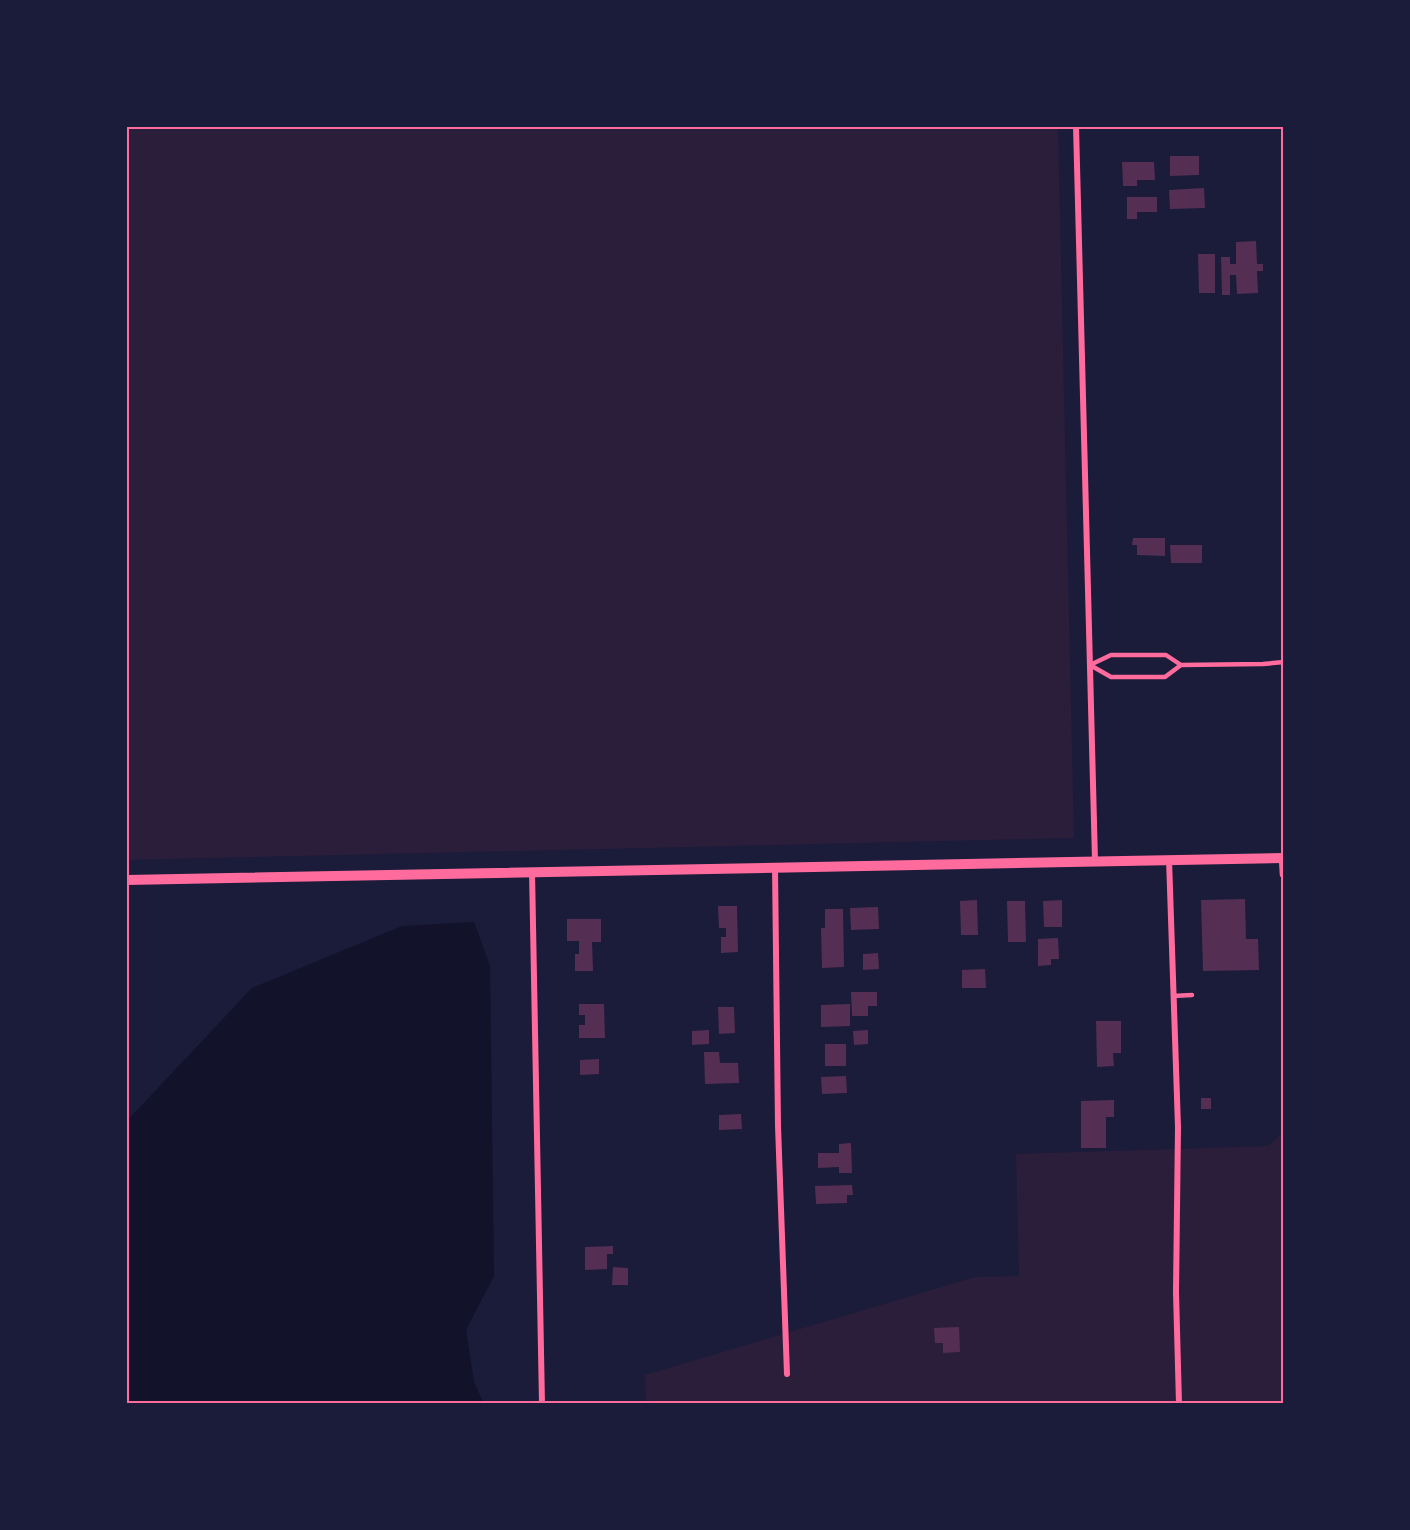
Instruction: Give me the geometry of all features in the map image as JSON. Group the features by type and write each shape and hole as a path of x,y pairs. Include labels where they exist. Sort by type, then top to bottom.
{"street":[{"path":"1076,126 1095,861"},
{"path":"126,880 1282,858"},
{"path":"1168,860 1178,1127 1176,1292 1179,1404"},
{"path":"775,867 778,1126 787,1374"},
{"path":"532,871 542,1404"}],"lane":[{"path":"1090,665 1111,656 1166,656 1181,665 1284,662"},
{"path":"1090,665 1111,677 1165,677 1181,665"},
{"path":"1282,858 1282,875"},
{"path":"1173,996 1192,995"}],"shaded area":[{"path":"126,126 1058,126 1074,838 126,860"},
{"path":"474,922 490,966 494,1276 466,1330 474,1382 484,1404 126,1404 126,1122 252,988 402,926"},
{"path":"1284,1132 1284,1404 646,1404 645,1375 975,1277 1019,1276 1016,1154 1268,1146"}],"building":[{"path":"1170,156 1199,156 1199,175 1170,176"},
{"path":"1122,162 1154,162 1155,180 1137,180 1137,186 1123,186"},
{"path":"1204,188 1205,208 1170,209 1169,190"},
{"path":"1127,197 1157,197 1157,212 1137,212 1137,219 1127,219"},
{"path":"1256,241 1257,264 1263,264 1263,271 1257,271 1258,293 1237,294 1236,275 1230,275 1230,295 1222,295 1221,257 1230,257 1230,264 1236,264 1236,242"},
{"path":"1198,254 1215,254 1215,293 1199,293"},
{"path":"1133,538 1165,538 1165,556 1137,555 1137,545 1132,545"},
{"path":"1170,545 1202,545 1202,563 1171,563"},
{"path":"1245,899 1246,939 1258,939 1259,970 1203,971 1201,900"},
{"path":"977,900 978,935 961,935 960,901"},
{"path":"1062,900 1062,927 1044,927 1043,901"},
{"path":"1007,901 1025,901 1026,942 1008,942"},
{"path":"718,906 737,906 738,952 721,953 721,937 726,937 726,928 719,928"},
{"path":"878,907 879,929 851,930 850,908"},
{"path":"825,909 843,909 844,967 822,968 821,928 825,928"},
{"path":"567,919 601,919 601,942 592,942 593,971 575,971 575,954 579,954 579,941 567,941"},
{"path":"1058,938 1059,959 1051,959 1051,965 1038,966 1038,939"},
{"path":"878,953 879,969 863,970 863,954"},
{"path":"985,969 986,988 962,988 962,970"},
{"path":"851,992 877,992 877,1006 868,1006 868,1016 852,1016"},
{"path":"579,1004 604,1004 605,1038 579,1038 579,1025 585,1025 585,1015 579,1015"},
{"path":"850,1004 850,1026 821,1027 821,1005"},
{"path":"718,1007 734,1007 735,1033 719,1034"},
{"path":"1096,1021 1121,1021 1121,1053 1113,1053 1114,1066 1097,1067"},
{"path":"709,1030 709,1044 692,1045 692,1031"},
{"path":"868,1030 868,1044 854,1045 853,1031"},
{"path":"825,1044 846,1044 846,1066 825,1066"},
{"path":"704,1052 719,1052 720,1063 738,1063 739,1083 705,1084"},
{"path":"599,1059 599,1074 580,1075 580,1060"},
{"path":"846,1076 847,1093 822,1094 821,1077"},
{"path":"1201,1098 1211,1098 1211,1109 1201,1109"},
{"path":"1114,1100 1114,1117 1106,1117 1106,1148 1081,1148 1081,1101"},
{"path":"741,1114 742,1129 719,1130 719,1115"},
{"path":"851,1143 852,1173 839,1173 839,1167 818,1168 818,1153 839,1153 839,1144"},
{"path":"852,1185 853,1195 847,1195 847,1203 816,1204 815,1186"},
{"path":"613,1246 613,1254 607,1254 607,1269 585,1270 585,1247"},
{"path":"613,1267 628,1268 628,1285 612,1285"},
{"path":"959,1327 960,1352 943,1353 943,1343 935,1343 934,1328"}]}
